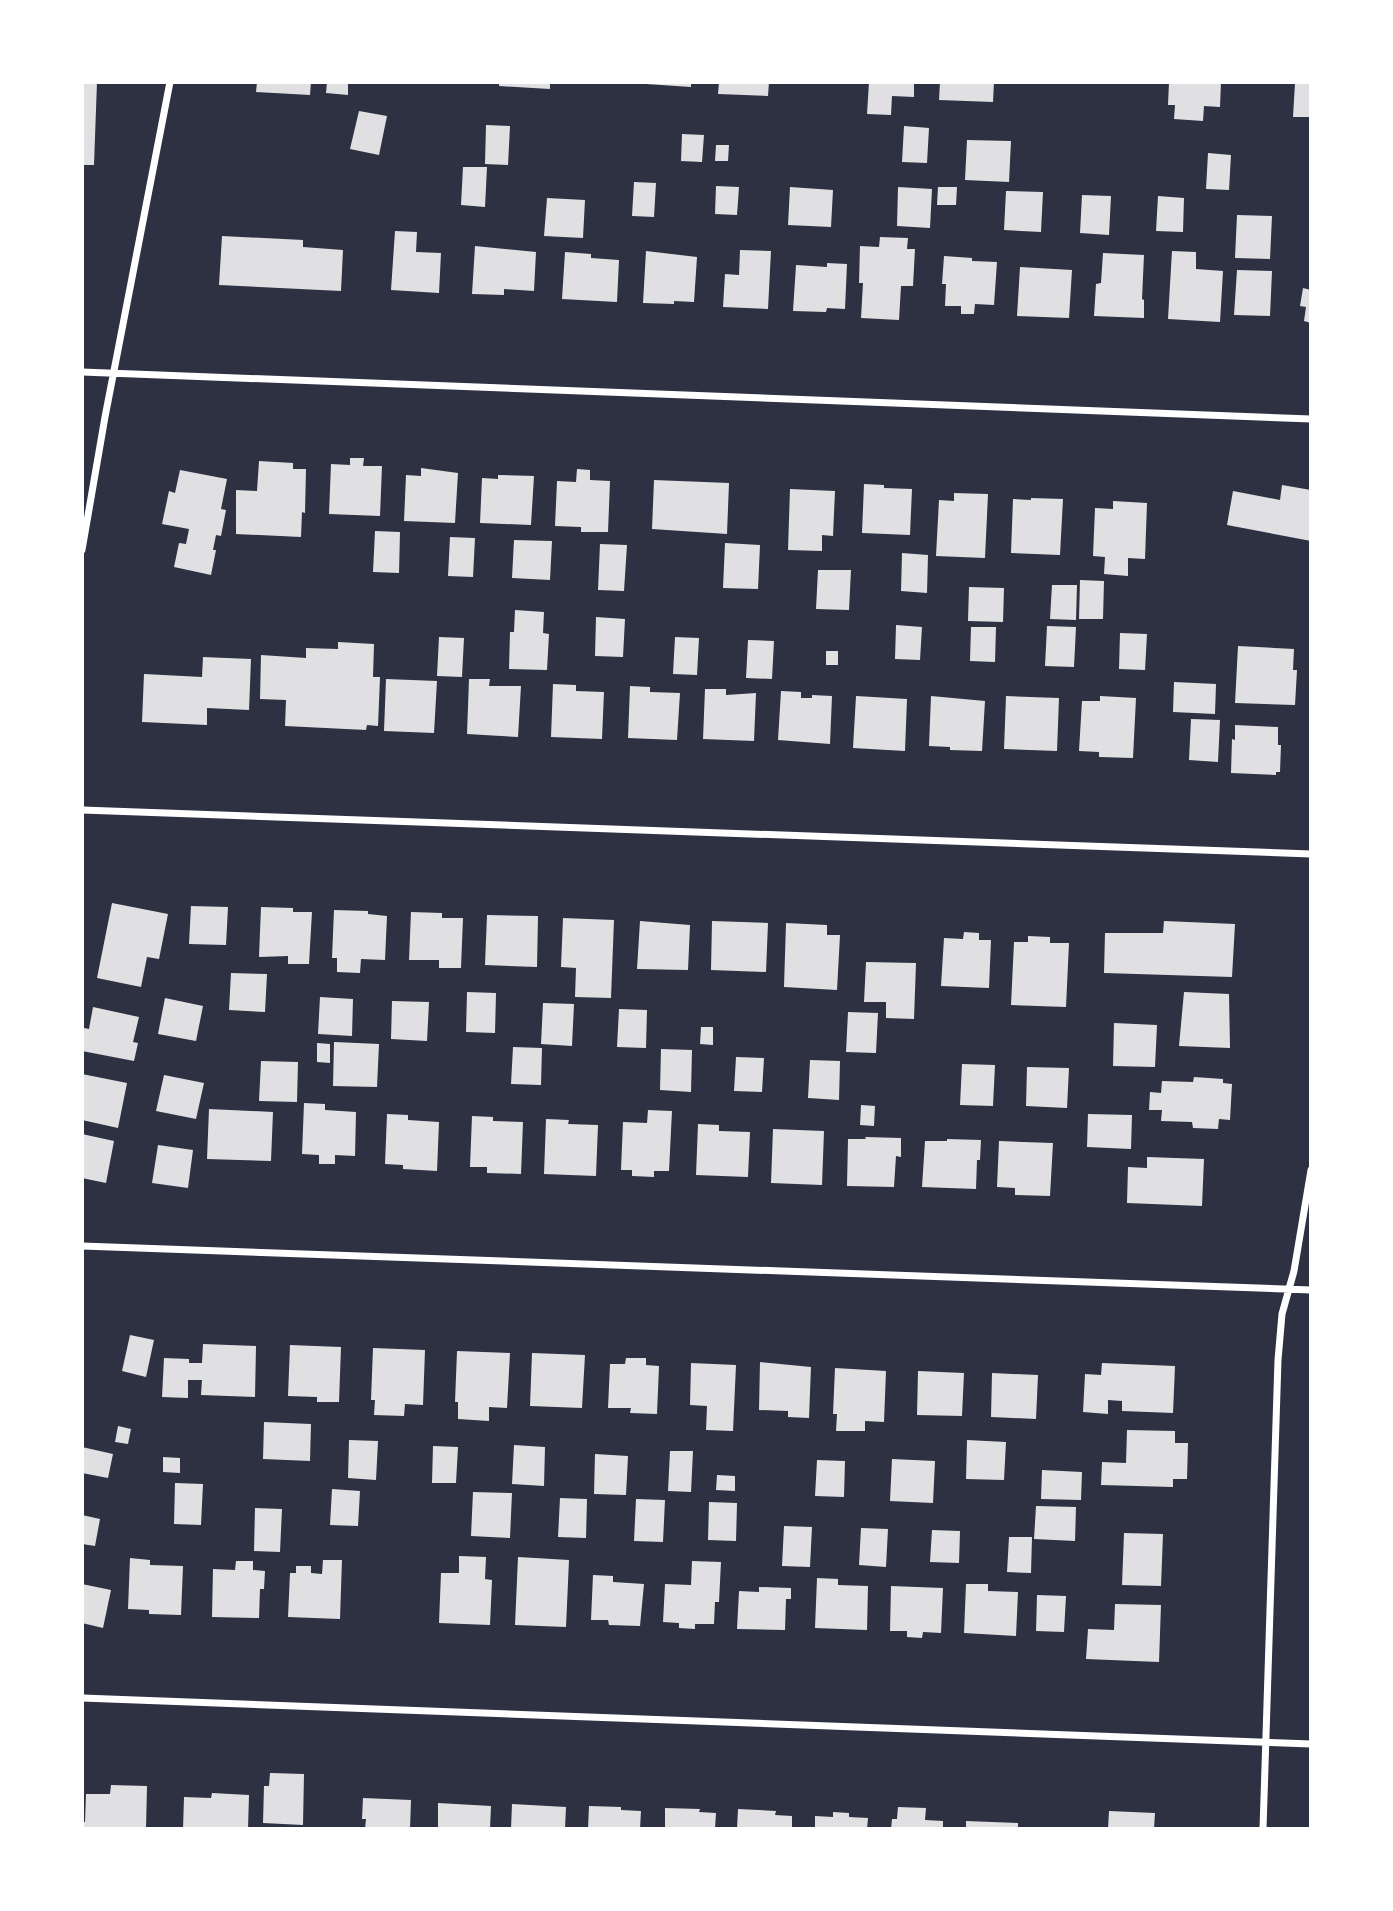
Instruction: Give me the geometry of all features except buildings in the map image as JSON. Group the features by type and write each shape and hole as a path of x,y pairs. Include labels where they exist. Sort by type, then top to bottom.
{"street":[{"path":"82,550 170,82"},
{"path":"82,372 1311,419"},
{"path":"82,810 1311,854"},
{"path":"1263,1829 1278,1360 1282,1314 1311,1170"},
{"path":"82,1246 1311,1290"},
{"path":"82,1698 1311,1744"}]}
